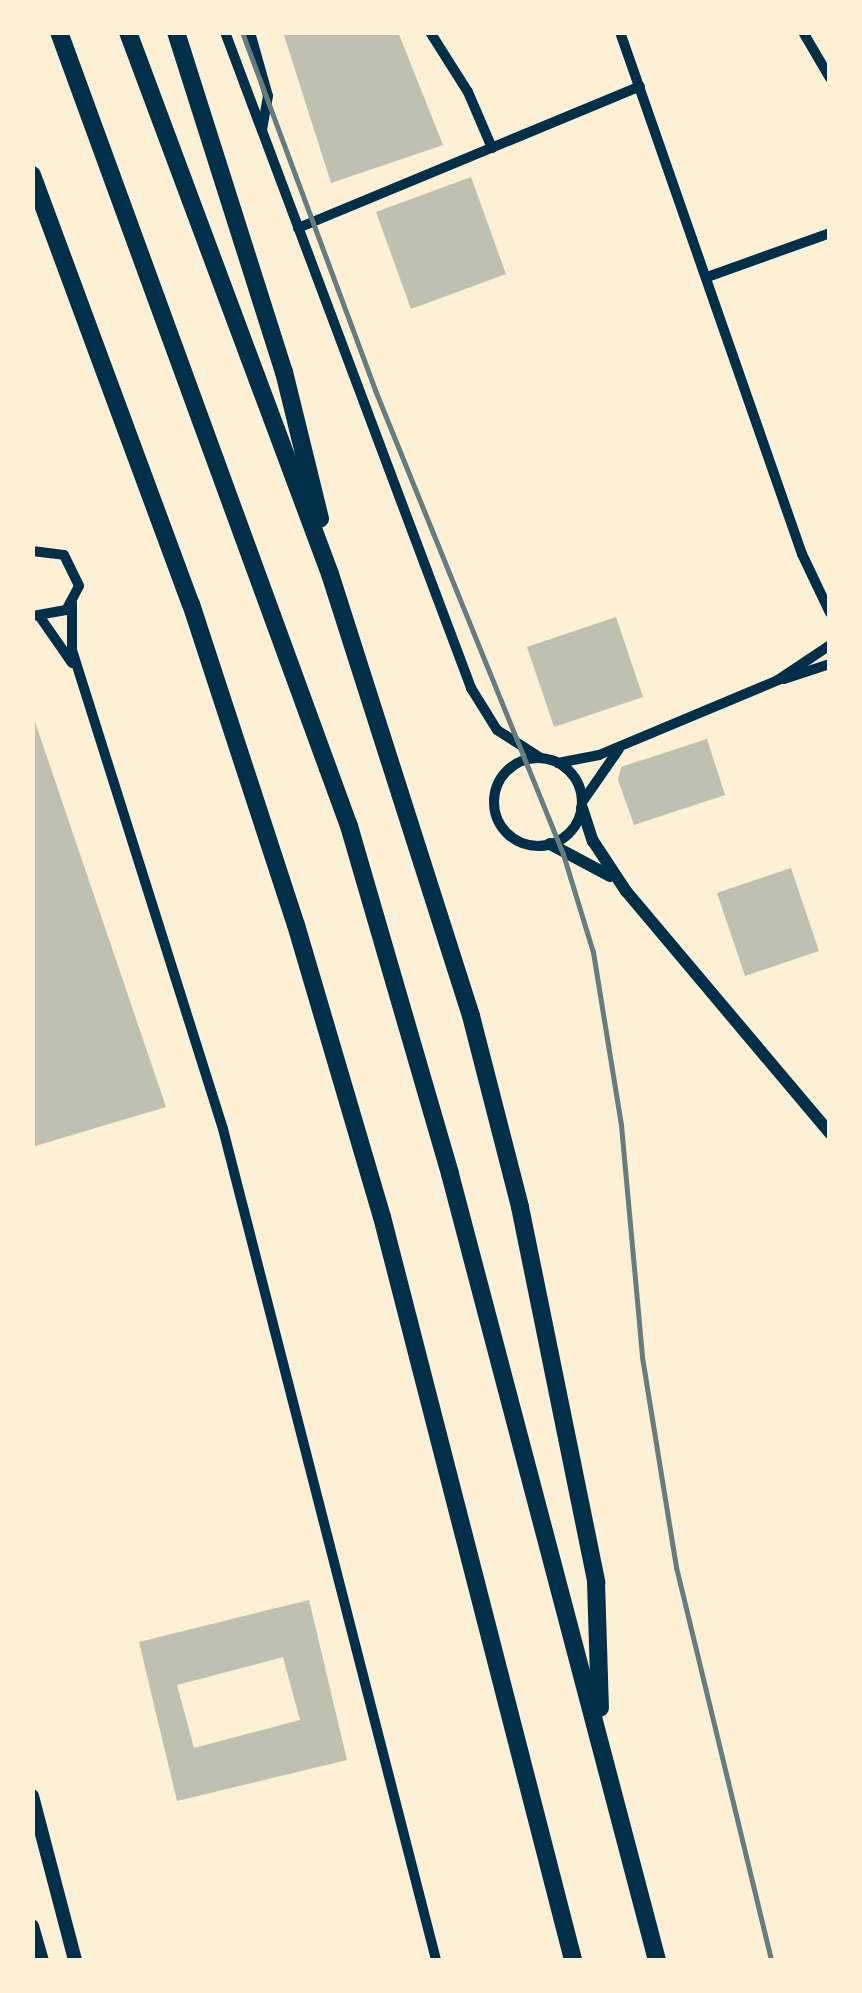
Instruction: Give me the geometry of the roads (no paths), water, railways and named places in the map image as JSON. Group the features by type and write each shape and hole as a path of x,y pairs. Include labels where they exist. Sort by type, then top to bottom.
{"highway":[{"path":"59,32 348,826 450,1174 600,1734 656,1960"},
{"path":"128,32 330,574 444,921 520,1207 596,1582 600,1734"},
{"path":"176,32 284,372 330,574"},
{"path":"32,175 191,604 296,926 397,1272 573,1960"}],"main road":[{"path":"32,1796 75,1960"},
{"path":"32,1926 42,1960"}],"street":[{"path":"225,32 471,688 497,730 571,772 601,856 626,891 830,1132"},
{"path":"250,32 268,96 262,131"},
{"path":"430,32 468,92 492,148"},
{"path":"620,32 710,276 802,554 830,613"},
{"path":"803,32 830,78"},
{"path":"298,228 640,86"},
{"path":"710,276 830,233"},
{"path":"32,551 56,550 70,561 79,586 72,603 69,635 223,1129 436,1960"},
{"path":"72,603 36,617 83,681"},
{"path":"778,680 830,645"},
{"path":"558,762 624,744 778,680 830,664"},
{"path":"550,844 572,831 582,805 624,744"},
{"path":"541,758 526,760 502,778 494,807 499,821 520,842 550,844 600,867 626,891"}],"railway":[{"path":"242,32 375,390 563,854 593,952 621,1125 642,1357 676,1567 771,1960"}]}
